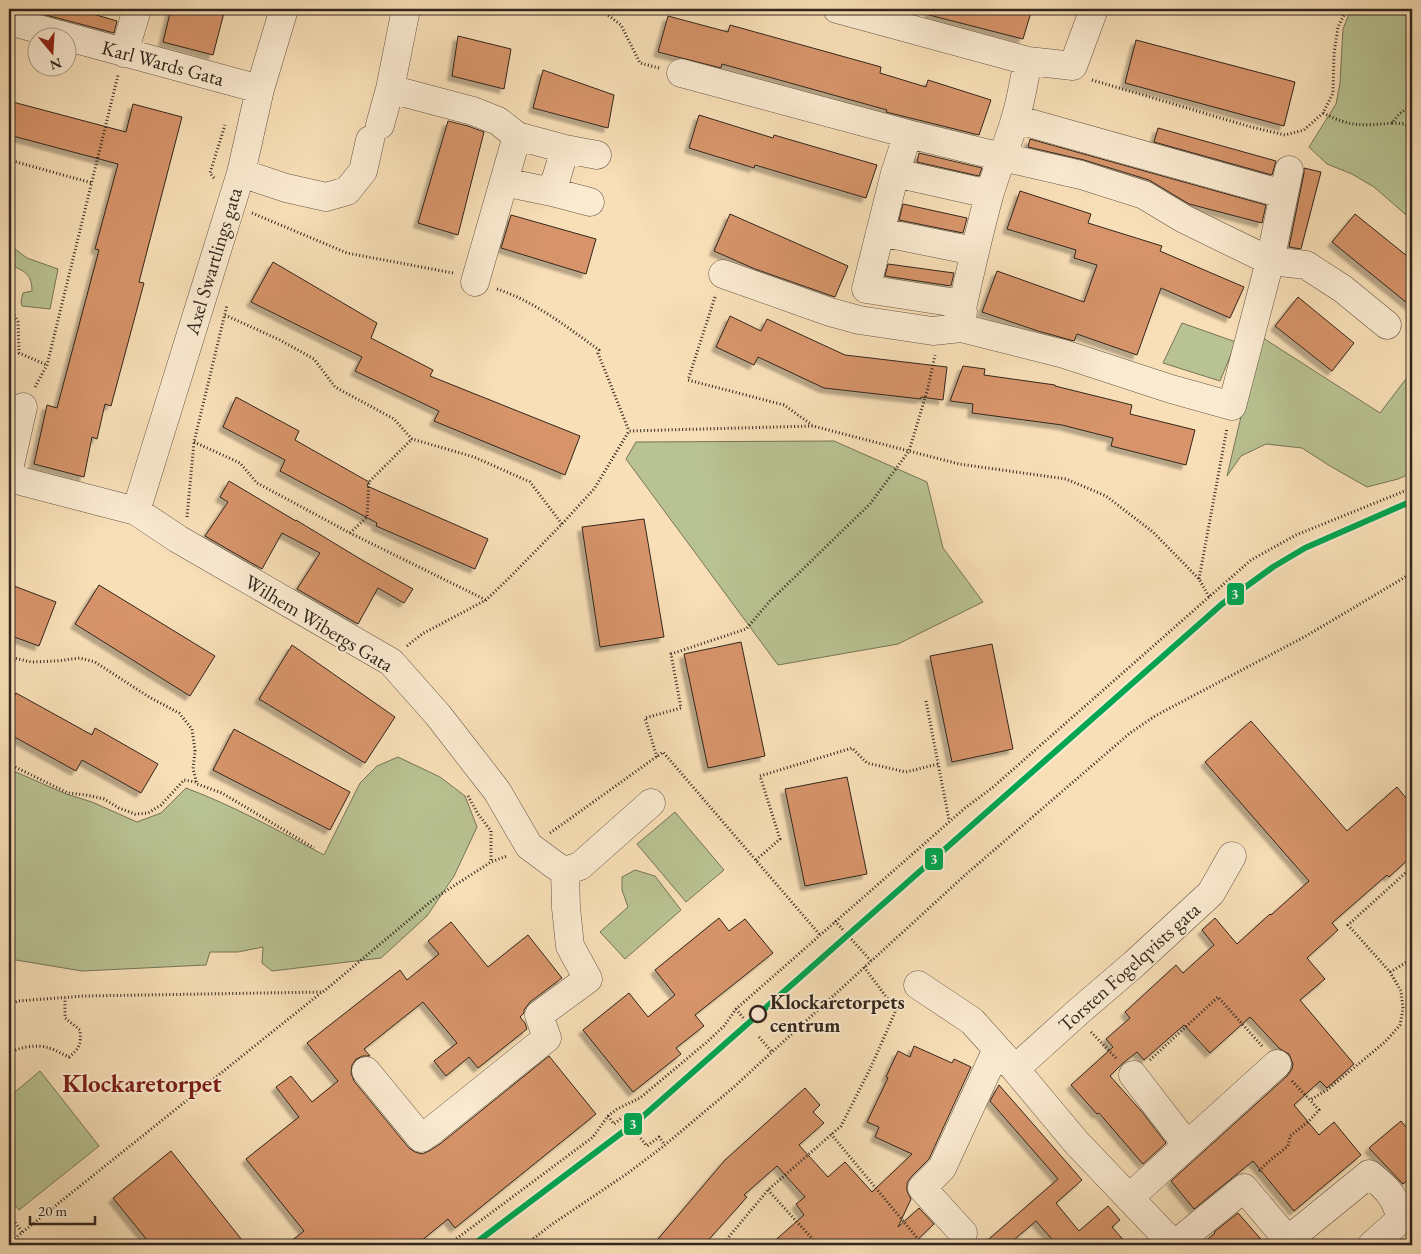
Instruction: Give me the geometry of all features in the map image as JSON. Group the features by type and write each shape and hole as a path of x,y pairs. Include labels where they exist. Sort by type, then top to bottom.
{"street":[{"path":"124,53 137,9"},
{"name":"Axel Swartlings gata","path":"136,512 241,173 260,89 284,9"},
{"path":"241,173 286,188 326,197 347,191 363,171 390,89 406,9"},
{"path":"837,9 1028,61 1073,66 1094,9"},
{"name":"Karl Wards Gata","path":"9,21 260,89"},
{"path":"955,321 989,194 1015,119 1028,61"},
{"path":"681,73 908,134 1082,175 1144,195 1184,219 1270,261 1306,265 1343,288 1387,325"},
{"path":"390,89 472,111 498,121 517,136 565,149 597,155"},
{"path":"908,134 895,173 866,289 955,321 1171,389 1232,406 1270,261 1286,182 1015,119"},
{"path":"475,282 517,136"},
{"path":"552,192 565,149"},
{"path":"895,173 989,194"},
{"path":"504,182 590,202"},
{"path":"880,232 974,251"},
{"path":"723,274 852,318 933,331 955,321"},
{"path":"9,469 24,407"},
{"name":"Wilhem Wibergs Gata","path":"9,478 136,512 178,539 391,662 438,715 497,791 530,846 565,871"},
{"path":"366,1071 421,1138 547,1038 539,1015 588,979 570,946 565,871 580,866 651,803"},
{"name":"Torsten Fogelqvists gata","path":"1015,1070 1211,893 1232,856"},
{"path":"921,986 972,1021 1076,1142 1174,1245 1244,1188 1290,1243 1369,1174 1387,1188 1398,1208 1401,1219 1372,1245"},
{"path":"963,1233 922,1188 942,1168 997,1049"},
{"path":"1129,1198 1278,1064"},
{"path":"1133,1075 1187,1145"}],"path":[{"path":"600,9 621,24 640,63 681,73"},
{"path":"1073,66 1085,78 1251,127 1285,134 1304,130 1323,114 1333,93 1334,54 1338,27 1347,9"},
{"path":"24,407 47,365 124,53"},
{"path":"1392,123 1399,114 1412,105"},
{"path":"1323,114 1338,121 1365,126 1392,123 1405,124 1412,129"},
{"path":"9,160 92,183"},
{"path":"723,274 688,380 784,405 813,426"},
{"path":"9,306 18,322 19,353 47,365"},
{"path":"226,315 280,340 314,359 335,387 394,419 412,439 474,457 530,482 562,524"},
{"path":"657,757 645,718 681,708 671,654 746,629 770,601 870,504 909,452 928,388 955,321"},
{"path":"1199,579 1232,406"},
{"path":"391,662 422,634 486,600 562,524 594,488 629,431 813,426 959,464 1066,479 1106,496 1153,532 1199,579 1209,597"},
{"path":"350,533 368,517 369,482 412,439"},
{"path":"194,442 240,462 257,483 350,533 486,600"},
{"path":"448,1245 592,1137 608,1116 617,1109 640,1098 699,1049 724,1026 736,1009 835,921 964,808 992,788 1252,560 1296,534 1412,488"},
{"path":"525,1245 665,1145 735,1086 964,876 1130,733 1155,716 1306,636 1412,573"},
{"path":"9,657 31,662 80,658 95,662 149,697 179,713 192,729 195,751 192,769 196,782"},
{"path":"926,701 949,821"},
{"path":"756,860 780,839 760,776 852,748 867,763 906,772 938,764"},
{"path":"9,1243 322,992 435,898 491,862 530,846 663,752 820,935"},
{"path":"9,764 68,793 104,799 119,808 135,814 148,813 161,804 184,780 196,782 222,793 314,848"},
{"path":"464,790 490,831 491,862"},
{"path":"1310,1100 1327,1090 1378,1048 1400,1025 1403,1009 1402,992 1390,972 1348,925 1412,867"},
{"path":"835,921 871,962"},
{"path":"1390,972 1412,960"},
{"path":"864,967 896,1010"},
{"path":"722,1245 768,1190 841,1126 871,1067 896,1010 921,986"},
{"path":"9,1004 18,1001 94,996 322,992"},
{"path":"1074,1015 1133,1075 1218,997 1319,1110 1309,1121 1290,1136 1288,1146 1268,1162 1244,1188"},
{"path":"9,1053 36,1046 48,1048 68,1057 78,1050 81,1041 80,1030 65,1018 65,998"},
{"path":"736,1009 746,1020"},
{"path":"759,1037 772,1052"},
{"path":"608,1116 614,1124 623,1117 647,1146 659,1137 665,1145"},
{"path":"831,1134 923,1245"},
{"path":"768,1190 818,1245"},
{"path":"9,1214 22,1232"}],"green space":[{"path":"1351,9 1412,9 1412,220 1374,187 1352,174 1327,164 1309,147 1336,104 1340,83 1343,29"},
{"path":"9,247 27,258 58,269 50,309 22,306 23,293 32,291 31,280 19,269 9,265"},
{"path":"1182,323 1236,342 1220,381 1163,363"},
{"path":"1260,336 1380,413 1412,371 1412,473 1398,479 1367,487 1302,448 1266,444 1241,456 1227,476"},
{"path":"834,441 927,482 943,548 983,602 898,644 778,665 626,459 636,442"},
{"path":"398,757 440,777 465,796 477,827 454,876 427,916 381,958 272,971 262,963 263,947 238,952 210,952 206,965 82,971 16,960 9,962 9,769 137,822 161,813 186,788 239,811 324,855 360,783 377,766"},
{"path":"675,812 724,870 686,902 637,844"},
{"path":"635,870 655,876 681,910 625,959 600,932 628,907 622,890 622,877"},
{"path":"40,1071 99,1146 19,1210 9,1198 9,1097"}],"building":[{"path":"31,9 76,9 117,21 114,33 31,11"},
{"path":"171,9 225,9 213,55 163,42"},
{"path":"930,9 1032,9 1023,39 929,15"},
{"path":"668,16 728,32 730,25 881,67 880,73 926,87 928,80 991,100 979,135 886,112 887,110 722,64 721,68 658,52"},
{"path":"458,36 511,49 504,89 452,76"},
{"path":"1136,40 1295,82 1284,126 1125,83"},
{"path":"543,70 614,95 608,128 533,108"},
{"path":"9,101 126,132 133,104 182,117 139,282 144,283 111,406 105,404 97,439 92,437 84,477 34,464 47,405 57,408 99,250 95,249 118,164 9,135"},
{"path":"699,115 773,138 774,135 877,165 866,198 755,165 754,168 689,148"},
{"path":"448,121 484,132 458,235 418,223"},
{"path":"1158,128 1276,161 1272,175 1154,142"},
{"path":"1030,139 1266,205 1262,223 1189,204 1149,180 1084,160 1028,147"},
{"path":"919,153 982,168 979,176 917,162"},
{"path":"1304,168 1321,172 1301,249 1289,247"},
{"path":"1020,191 1091,214 1088,223 1162,246 1160,251 1244,287 1230,318 1161,288 1137,355 1077,334 1074,341 982,312 997,271 1084,302 1097,265 1074,258 1076,250 1007,229"},
{"path":"903,204 967,218 963,233 899,220"},
{"path":"730,214 848,266 835,297 755,269 714,251"},
{"path":"1355,214 1412,260 1412,307 1332,242"},
{"path":"511,215 596,239 586,274 501,248"},
{"path":"273,262 377,323 371,338 433,370 430,376 580,436 565,475 434,421 439,411 355,371 362,357 251,302"},
{"path":"888,264 954,273 951,286 885,276"},
{"path":"1298,297 1354,343 1332,371 1275,326"},
{"path":"730,316 761,331 767,319 845,355 947,367 943,400 824,388 758,357 754,365 716,347"},
{"path":"963,366 985,369 984,375 1055,385 1132,405 1130,414 1195,430 1186,465 1111,446 1113,438 1062,425 972,413 973,404 950,401"},
{"path":"236,397 299,431 295,440 369,482 367,486 488,539 475,569 376,526 377,523 280,471 285,460 223,427"},
{"path":"229,481 413,589 404,603 378,588 358,624 297,589 320,553 282,533 262,569 205,536 228,502 220,497"},
{"path":"644,519 664,637 600,647 582,527"},
{"path":"9,584 56,602 39,646 9,635"},
{"path":"99,585 215,656 190,696 75,624"},
{"path":"741,642 765,756 708,768 684,654"},
{"path":"992,644 1013,749 952,762 930,656"},
{"path":"292,645 395,717 365,763 259,699"},
{"path":"16,693 92,735 95,728 158,764 141,793 82,760 76,771 9,734 9,706"},
{"path":"1251,721 1347,831 1397,787 1412,805 1412,856 1332,923 1338,930 1307,958 1325,979 1300,1000 1354,1064 1327,1088 1320,1081 1294,1105 1319,1135 1334,1122 1361,1155 1294,1211 1253,1161 1194,1209 1171,1181 1287,1076 1292,1069 1293,1064 1289,1054 1280,1049 1250,1017 1210,1053 1184,1025 1144,1060 1137,1052 1110,1076 1143,1113 1166,1143 1143,1164 1099,1113 1097,1114 1071,1085 1113,1047 1106,1039 1130,1018 1125,1012 1176,965 1183,973 1214,945 1202,930 1215,918 1237,944 1309,881 1205,762"},
{"path":"234,729 350,792 330,830 213,770"},
{"path":"847,777 867,874 805,886 785,789"},
{"path":"719,918 729,931 745,919 773,953 695,1015 704,1026 676,1048 681,1054 633,1092 583,1030 629,993 648,1017 675,995 655,970"},
{"path":"451,922 488,967 528,935 562,978 530,1002 524,1010 520,1017 527,1029 478,1068 469,1057 446,1076 434,1061 457,1043 423,1002 364,1049 370,1056 356,1059 352,1065 351,1073 354,1081 409,1148 422,1154 440,1144 549,1056 596,1114 455,1228 448,1219 416,1245 286,1245 304,1231 246,1159 299,1117 276,1087 291,1076 312,1102 338,1081 307,1043 400,970 407,980 439,954 428,941"},
{"path":"914,1046 952,1063 954,1059 971,1067 929,1159 907,1183 907,1191 911,1199 898,1227 919,1208 934,1224 912,1245 770,1245 804,1215 796,1204 805,1197 777,1166 744,1195 747,1197 704,1245 653,1245 725,1160 805,1088 820,1105 813,1112 824,1123 799,1145 828,1177 845,1162 872,1192 912,1154 875,1137 879,1127 867,1122 888,1078 886,1077 898,1051 910,1057"},
{"path":"999,1085 1082,1180 1056,1203 1079,1231 1108,1206 1120,1220 1112,1227 1128,1245 1057,1245 1036,1221 1008,1245 982,1245 1058,1179 990,1101"},
{"path":"1401,1121 1412,1134 1412,1176 1403,1184 1369,1148"},
{"path":"171,1151 246,1245 151,1245 113,1198"},
{"path":"1238,1213 1266,1245 1201,1245 1214,1232"}],"transit line":[{"name":"3","path":"473,1245 640,1119 1222,604 1273,567 1305,548 1412,501"}],"place":[{"name":"Klockaretorpets centrum","path":"758,1014"}],"district":[{"name":"Klockaretorpet","path":"142,1083"}]}
